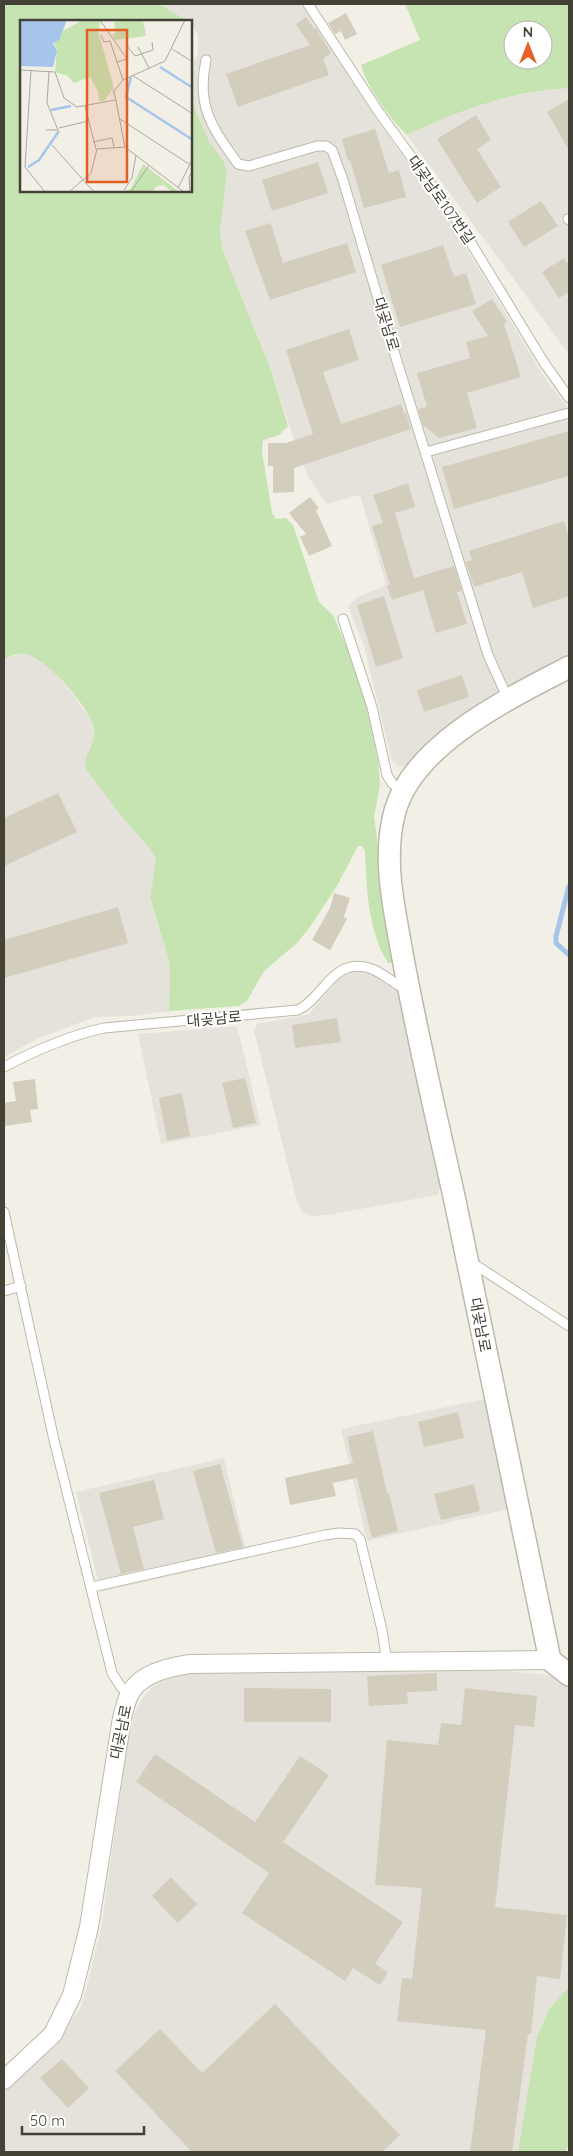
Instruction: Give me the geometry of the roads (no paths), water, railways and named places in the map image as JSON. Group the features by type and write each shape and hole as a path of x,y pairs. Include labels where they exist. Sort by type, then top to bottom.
{"street":[{"name":"대곶남로","path":"4,2080 53,2034 72,1995 89,1927 122,1718 130,1694 139,1683 156,1672 172,1666 190,1664 550,1660 508,1464 468,1260 409,991 391,889 389,856 395,812 403,792 418,770 442,744 508,699 569,667"},
{"path":"550,1660 569,1675"}],"lane":[{"name":"대곶남로107번길","path":"308,4 378,111 457,220 543,361 569,398"},
{"name":"대곶남로","path":"206,60 202,79 203,99 209,118 238,164 249,166 317,146 326,146 332,150 343,180 488,655 508,699"},
{"path":"426,452 569,413"},
{"path":"343,619 372,707 387,775 403,792"},
{"name":"대곶남로","path":"4,1067 78,1034 104,1028 298,1010 306,1006 332,976 352,968 373,969 395,985 409,991"},
{"path":"4,1212 54,1440 112,1672 121,1687 130,1694"},
{"path":"468,1260 569,1326"},
{"path":"4,1291 21,1286"},
{"path":"92,1588 325,1535 339,1533 355,1534 360,1539 382,1630 386,1662"}],"waterway":[{"path":"569,886 556,936 556,943 569,955"}]}
